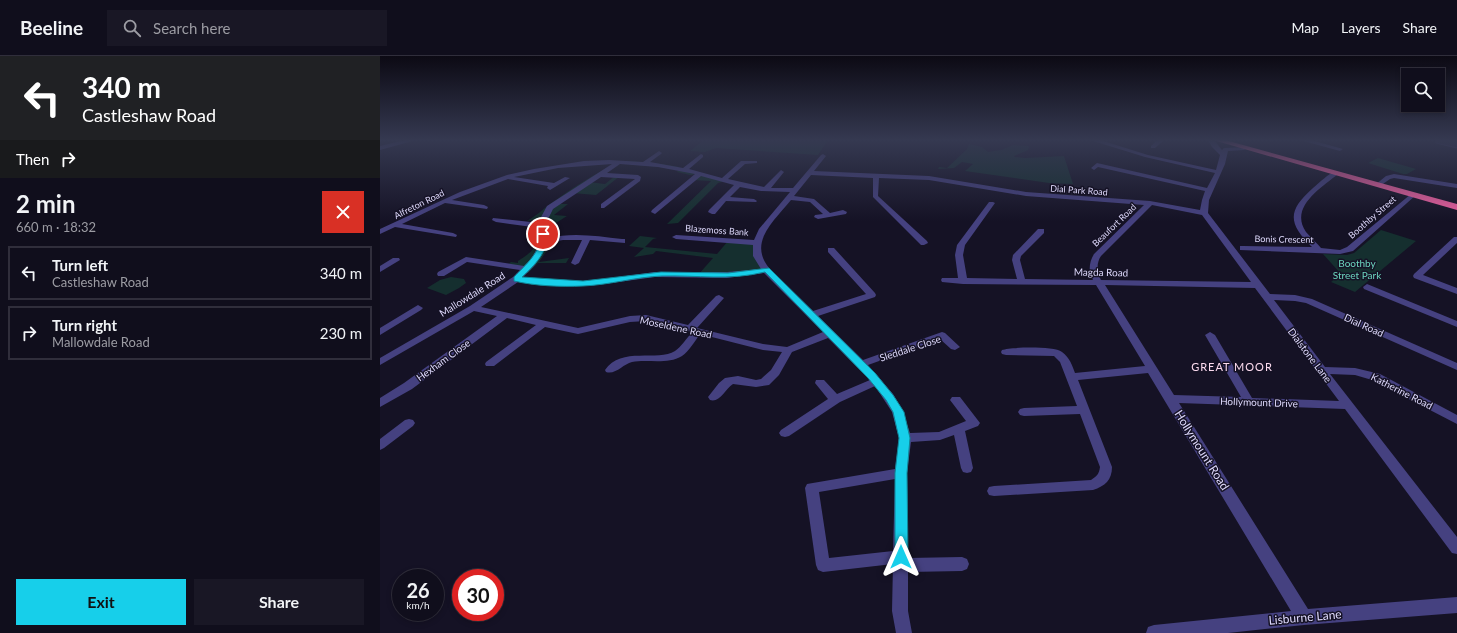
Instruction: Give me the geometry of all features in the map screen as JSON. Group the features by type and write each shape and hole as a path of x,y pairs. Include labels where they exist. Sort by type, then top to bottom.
{"highway":[{"path":"1312,167 1336,173"},
{"path":"1314,167 1457,207"}],"street":[{"name":"Alfreton Road","path":"380,232 444,201 486,184 539,171 568,167"},
{"path":"612,167 550,208 544,219 544,241 566,237 587,237 622,241"},
{"name":"Alfreton Road","path":"667,167 766,189 795,190"},
{"path":"684,170 688,167"},
{"path":"723,180 738,167"},
{"path":"815,167 762,231 756,243 757,258 766,270 831,333 876,380 898,412 905,438 901,473 900,611 904,633"},
{"path":"1106,167 1208,190"},
{"path":"1195,167 1218,172"},
{"path":"1204,213 1203,204 1208,190 1221,167"},
{"path":"766,189 780,172"},
{"name":"Dial Park Road","path":"810,173 937,179 1046,196 1150,203 1204,213"},
{"name":"Bonis Crescent","path":"1319,250 1302,231 1297,220 1297,213 1300,206 1336,173"},
{"path":"655,212 698,174"},
{"path":"600,175 638,177 638,180 604,206"},
{"path":"876,176 875,196 924,244"},
{"path":"1378,185 1388,177 1394,176 1457,186"},
{"path":"506,178 555,185"},
{"path":"546,190 567,178"},
{"path":"712,212 739,184"},
{"name":"Boothby Street","path":"1319,250 1340,252 1350,250 1413,195"},
{"path":"790,198 812,200 828,215"},
{"path":"725,199 754,201"},
{"path":"444,201 484,206"},
{"path":"963,281 959,255 961,245 991,203"},
{"name":"Beaufort Road","path":"1098,283 1093,267 1094,260 1150,203"},
{"path":"818,217 843,212"},
{"name":"Dialstone Lane","path":"1204,213 1321,370 1457,548"},
{"path":"496,220 543,226"},
{"path":"394,226 453,235"},
{"path":"1022,282 1016,260 1017,255 1041,231"},
{"path":"575,263 587,237"},
{"name":"Blazemoss Bank","path":"676,237 756,243"},
{"path":"1457,239 1417,276 1457,291"},
{"name":"Mallowdale Road","path":"380,362 473,308 516,279 539,252 544,241"},
{"name":"Bonis Crescent","path":"1243,248 1319,250"},
{"path":"812,315 872,295 831,250"},
{"path":"441,274 466,259 526,269"},
{"path":"380,269 396,260"},
{"path":"516,279 583,284 661,274 728,276 749,274 766,270"},
{"name":"Magda Road","path":"945,280 1257,285"},
{"name":"Hollymount Road","path":"1098,283 1304,616"},
{"path":"1367,287 1457,324"},
{"name":"Dial Road","path":"1267,297 1295,298 1309,301 1457,367"},
{"path":"610,370 620,363 631,359 670,357 678,353 694,330 720,298"},
{"path":"380,332 418,308"},
{"name":"Moseldene Road","path":"473,308 578,331 630,319 646,318 763,347 788,350 831,333"},
{"name":"Hexham Close","path":"380,403 408,386 505,315"},
{"path":"490,364 543,324"},
{"name":"Sleddale Close","path":"861,364 942,335 955,347"},
{"path":"1210,335 1249,402"},
{"path":"714,397 729,380 737,380 755,384 763,383 770,379 788,350"},
{"path":"994,491 1011,493 1093,485 1104,478 1106,473 1106,467 1065,360 1057,354 1044,352 1006,352"},
{"path":"1072,377 1152,369"},
{"name":"Katherine Road","path":"1321,370 1350,370 1370,375 1457,420"},
{"path":"785,433 836,399 876,380"},
{"path":"820,382 831,396 836,399"},
{"name":"Hollymount Drive","path":"1170,399 1348,405"},
{"path":"905,438 940,436 974,423 956,400"},
{"path":"1024,412 1084,410"},
{"path":"380,445 409,423"},
{"path":"959,429 967,468"},
{"path":"901,473 812,488 823,565 901,561 962,564"},
{"name":"Lisburne Lane","path":"1154,633 1304,616 1457,605"}],"green space":[{"path":"612,167 589,182 605,184 615,176 620,176 596,195 572,193 557,204 568,204 554,215 567,216 548,228 549,235 544,241 548,245 546,252 539,262 569,258 566,263 538,263 528,273 523,273 526,270 506,266 511,262 518,263 518,261 535,246 537,231 543,226 543,219 527,221 574,187"},
{"path":"658,167 679,167 680,169 725,181 718,183 678,223 667,224 711,181 692,180 698,174 690,175 677,172 679,169"},
{"path":"939,167 955,167 954,168 938,169"},
{"path":"970,167 1068,167 1073,184 1049,183 965,171"},
{"path":"1380,167 1409,167 1416,169 1407,174"},
{"name":"Boothby Street Park","path":"1381,230 1416,241 1355,292 1331,282 1341,274 1323,254 1347,255 1354,253"},
{"path":"640,236 657,238 653,239 645,247 717,254 728,241 756,243 766,270 698,275 713,258 656,251 653,254 634,257 644,248 629,246"},
{"path":"451,277 464,279 466,283 446,295 427,288 440,280"}],"district":[{"name":"GREAT MOOR","path":"1232,366"}],"route":[{"path":"543,234 544,241 539,252 532,263 516,279 583,284 661,274 728,276 749,274 766,270 872,375 889,397 898,412 905,438 901,473 901,557"}]}
